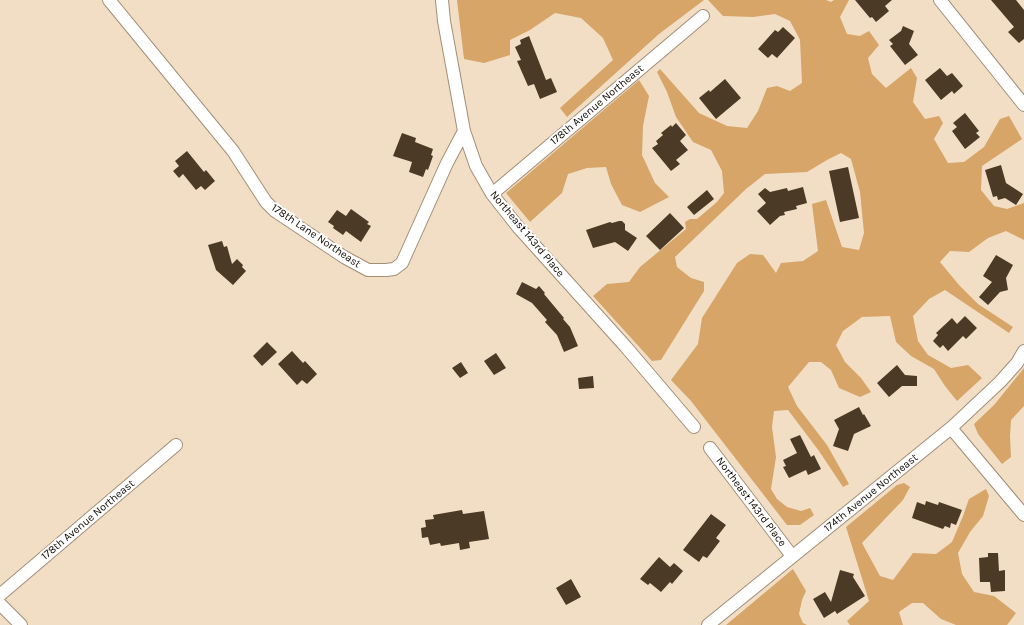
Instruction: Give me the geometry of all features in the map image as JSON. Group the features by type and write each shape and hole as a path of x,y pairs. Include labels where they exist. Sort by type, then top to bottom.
{"street":[{"name":"178th Lane Northeast","path":"109,0 233,151 266,202 275,211 325,245 368,270 382,271 394,269 402,262 444,170 464,131"},
{"name":"Northeast 143rd Place","path":"442,0 444,21 464,131 476,166 492,194 523,233 626,347 694,427"},
{"path":"940,0 1023,101"},
{"name":"178th Avenue Northeast","path":"492,194 703,16"},
{"name":"174th Avenue Northeast","path":"708,625 951,428 1000,382 1017,363 1024,351"},
{"path":"951,428 1024,515"},
{"name":"178th Avenue Northeast","path":"0,595 176,445"},
{"name":"Northeast 143rd Place","path":"710,448 792,556"},
{"path":"0,604 21,625"}],"shaded area":[{"path":"457,0 704,0 659,34 567,117 560,108 613,60 603,38 581,18 555,13 530,30 510,40 510,55 484,63 464,59"},
{"path":"708,0 826,0 831,2 834,0 849,0 840,17 847,34 860,36 869,31 879,45 868,58 872,74 886,88 911,68 917,78 913,102 925,119 939,116 943,123 934,139 948,163 964,162 984,147 1000,119 1009,116 1022,139 982,166 981,190 994,206 1007,209 1024,203 1024,240 1006,231 988,238 969,252 950,251 940,262 959,285 978,304 1013,327 1009,333 945,290 929,299 913,316 918,341 928,355 951,368 968,365 982,378 957,401 934,369 911,356 896,342 890,316 862,317 843,331 836,345 845,362 861,378 871,392 860,397 839,388 831,370 821,362 809,362 788,387 797,406 827,445 849,484 843,487 819,451 788,410 774,411 772,427 776,457 771,489 777,499 787,507 801,511 810,508 814,515 800,525 787,525 691,401 671,380 698,344 702,318 737,263 750,254 763,255 776,273 781,263 803,261 818,251 812,204 826,200 842,247 859,250 864,233 860,192 851,159 841,153 807,172 765,174 746,189 675,257 677,267 691,278 704,282 704,291 661,360 652,361 593,296 607,284 629,282 640,267 686,229 685,222 690,219 697,219 717,202 724,193 722,171 711,150 693,142 676,117 667,92 657,72 660,69 699,113 727,126 747,128 758,111 767,88 777,86 790,91 802,83 800,40 790,21 775,14 753,17 723,16"},
{"path":"639,80 649,96 643,126 642,155 655,183 669,197 640,212 622,205 611,184 606,167 587,168 568,174 562,193 530,222 506,193"},
{"path":"1024,368 1024,406 1011,420 1011,457 1002,464 978,434 974,424 994,405"},
{"path":"904,483 910,487 903,500 862,543 880,576 893,580 913,553 936,554 952,542 969,499 986,489 989,496 983,516 970,532 958,553 962,574 974,592 994,596 1016,613 1007,625 956,625 941,619 923,603 912,603 899,612 903,625 850,625 847,621 869,601 846,527 897,485"},
{"path":"793,569 806,591 802,600 799,614 803,623 807,625 726,625"}],"building":[{"path":"855,0 892,0 885,6 889,11 876,22 872,17 870,18"},
{"path":"991,0 1016,0 1024,10 1024,39 1019,43 1008,32 1014,27"},
{"path":"903,26 914,31 909,44 918,55 905,65 890,46 893,44 889,40 901,31"},
{"path":"783,27 795,38 777,58 772,54 768,58 758,49 775,30 778,32"},
{"path":"529,36 546,80 551,78 557,92 540,99 534,84 528,86 517,61 521,60 515,47 521,44 520,40"},
{"path":"940,68 947,76 952,73 963,86 954,94 952,91 941,100 925,80"},
{"path":"725,79 741,98 716,119 699,98 709,90 710,92"},
{"path":"965,113 979,131 976,133 980,137 965,149 952,131 957,127 953,123"},
{"path":"676,123 686,135 680,141 688,150 676,160 680,164 671,171 652,148 658,144 656,141 663,135 661,133"},
{"path":"402,133 416,138 415,142 433,149 431,155 433,156 428,170 426,169 423,177 409,172 412,162 393,156"},
{"path":"187,151 204,172 206,170 215,181 205,190 201,186 196,190 183,174 179,178 173,171 179,166 175,161"},
{"path":"1001,165 1006,183 1023,194 1016,205 1005,198 998,200 997,196 993,197 985,170"},
{"path":"848,167 859,218 840,222 829,171"},
{"path":"803,187 807,203 796,206 797,209 784,212 785,215 780,216 770,225 757,211 766,203 758,194 765,188 770,192 787,188 788,191"},
{"path":"707,190 714,199 694,215 687,207"},
{"path":"351,209 369,222 367,224 371,226 361,242 346,231 343,235 333,228 334,226 328,222 337,210 346,216"},
{"path":"670,213 684,228 660,250 646,236"},
{"path":"622,221 625,224 625,230 637,238 628,251 615,242 593,248 586,230 610,222 612,223"},
{"path":"222,241 224,247 227,246 232,264 237,259 246,271 233,285 216,270 208,245"},
{"path":"996,255 1013,265 1006,278 1008,290 1000,292 988,305 979,297 992,282 983,276"},
{"path":"522,282 536,289 539,286 570,327 578,346 564,352 557,335 545,322 547,320 532,303 516,294"},
{"path":"965,316 977,328 966,339 963,336 948,351 943,345 940,348 933,341 938,335 936,333 952,318 957,324"},
{"path":"267,342 277,352 262,366 253,356"},
{"path":"292,351 303,363 305,361 317,374 307,384 302,380 297,385 278,364"},
{"path":"496,353 506,368 494,375 484,361"},
{"path":"461,362 468,373 460,378 452,368"},
{"path":"897,365 905,375 917,376 917,386 902,386 889,397 877,383"},
{"path":"593,376 594,388 579,389 578,378"},
{"path":"859,407 871,426 854,434 848,451 833,446 839,429 834,420"},
{"path":"800,435 811,457 814,455 821,469 808,475 806,470 789,478 783,467 786,466 783,460 797,453 790,439"},
{"path":"926,501 938,505 939,502 962,510 956,525 951,523 950,528 945,526 943,529 912,518 917,502 925,505"},
{"path":"462,510 463,514 484,511 489,539 469,542 470,548 460,550 459,543 441,546 440,543 430,545 428,537 422,538 421,528 426,527 425,520 434,519 433,515"},
{"path":"711,514 726,525 716,538 720,541 707,558 703,556 699,562 683,550"},
{"path":"988,553 998,553 999,571 1005,570 1005,591 991,592 990,582 980,582 979,558 988,557"},
{"path":"659,557 670,567 674,563 683,571 672,584 670,582 661,592 650,583 648,585 640,579"},
{"path":"840,570 854,574 853,577 865,596 837,614 835,611 824,618 813,599 825,592 831,602"},
{"path":"571,579 581,597 566,605 556,588"}]}
